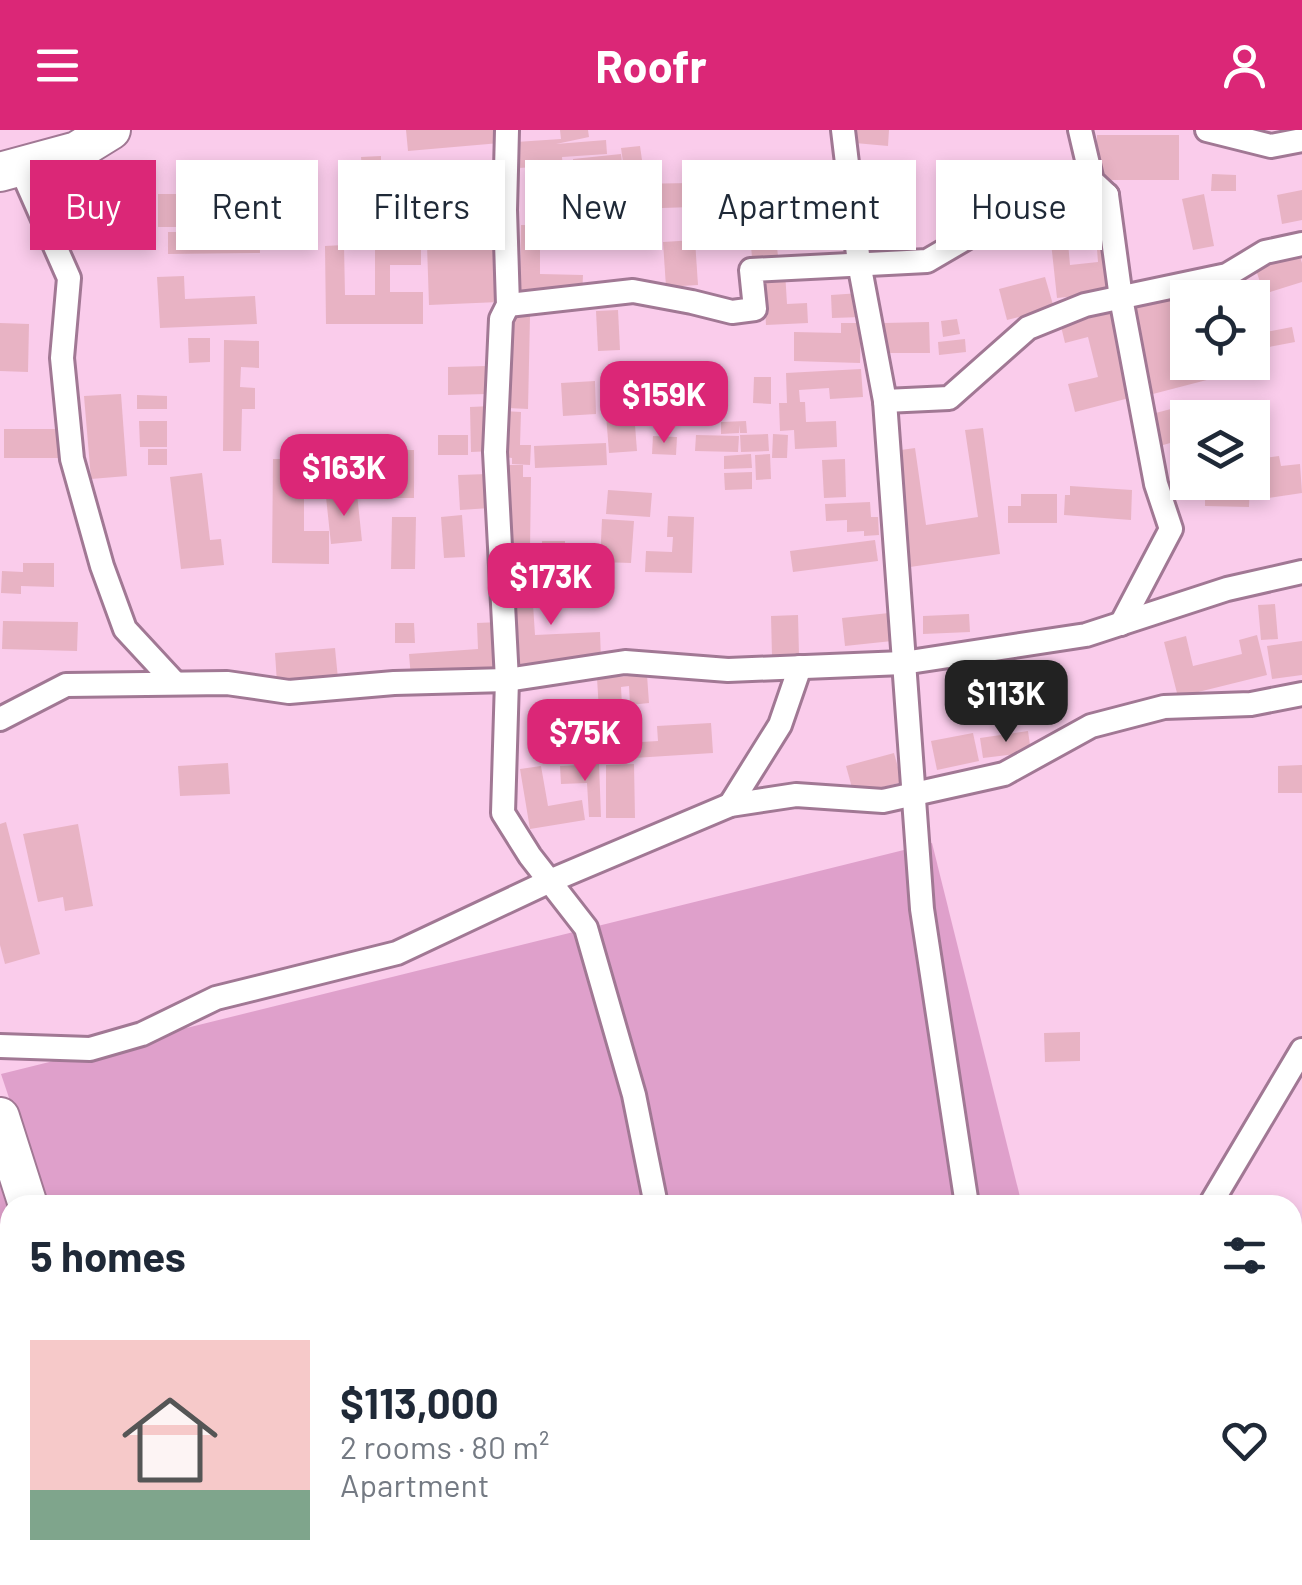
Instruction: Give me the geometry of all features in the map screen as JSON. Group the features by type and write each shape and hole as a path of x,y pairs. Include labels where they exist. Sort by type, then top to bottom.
{"main road":[{"path":"10,170 77,151 111,130"},
{"path":"0,1117 25,1195"}],"street":[{"path":"507,130 508,305 501,319 495,452 507,680 503,813 530,856 586,928 634,1095 654,1195"},
{"path":"844,130 859,263 885,401 922,909 965,1195"},
{"path":"1080,130 1092,180 1106,196 1120,298 1156,484 1172,529 1120,624"},
{"path":"1207,130 1270,146 1302,140"},
{"path":"10,170 69,278 62,358 72,460 102,566 125,629 174,683"},
{"path":"508,305 633,292 732,312 754,309 750,270 926,261 980,230 1106,196"},
{"path":"885,401 950,398 1028,328 1085,305 1227,275 1265,252 1302,244"},
{"path":"0,720 66,685 228,683 289,692 394,683 507,680 625,662 728,670 902,663 1086,635 1227,589 1302,572"},
{"path":"730,805 780,726 800,667"},
{"path":"0,1046 90,1049 142,1034 216,998 397,953 550,881 730,805 796,795 883,801 1004,774 1091,726 1164,706 1251,704 1302,694"},
{"path":"1216,1195 1302,1050"}],"shaded area":[{"path":"932,843 1020,1195 42,1195 1,1074"}],"building":[{"path":"406,130 498,130 500,143 408,151"},
{"path":"560,130 588,130 589,137 556,144 606,140 607,154 525,160 525,168 518,168 516,142 561,139"},
{"path":"856,130 889,130 888,146 855,143"},
{"path":"1097,135 1179,135 1179,180 1102,180 1102,160 1097,160"},
{"path":"640,146 642,160 623,160 621,148"},
{"path":"621,154 622,160 573,160"},
{"path":"381,156 381,160 361,160"},
{"path":"1212,174 1236,175 1236,191 1211,191"},
{"path":"662,183 682,183 682,207 662,208"},
{"path":"1302,190 1302,220 1282,224 1277,195"},
{"path":"158,194 176,194 176,227 158,227"},
{"path":"1204,194 1214,246 1193,250 1182,199"},
{"path":"521,225 525,225 525,250 540,250 540,274 583,275 582,296 520,295"},
{"path":"168,232 176,232 176,250 260,253 168,254"},
{"path":"682,241 682,250 696,250 698,285 666,287 663,242"},
{"path":"338,245 338,250 344,250 345,295 375,295 375,250 421,250 421,265 390,265 390,292 423,292 423,324 326,324 325,246"},
{"path":"1113,248 1117,292 1057,298 1052,250 1069,250 1070,265 1098,262 1097,250"},
{"path":"427,250 497,250 499,302 429,305"},
{"path":"751,250 777,250 779,265 753,268"},
{"path":"886,250 915,250 915,255 886,256"},
{"path":"1299,253 1302,282 1270,292 1270,280 1259,280 1255,267"},
{"path":"785,271 787,304 807,303 808,323 766,325 763,272"},
{"path":"184,276 185,299 255,296 257,324 160,328 157,277"},
{"path":"1045,277 1054,308 1007,320 999,289"},
{"path":"861,293 862,317 832,318 831,295"},
{"path":"1170,299 1170,380 1207,380 1149,395 1126,310"},
{"path":"1114,304 1137,396 1075,412 1068,384 1098,377 1088,337 1065,343 1059,318"},
{"path":"618,310 620,350 598,351 596,311"},
{"path":"510,316 530,316 528,409 507,408"},
{"path":"957,319 960,334 943,337 941,321"},
{"path":"929,322 930,353 884,353 884,323"},
{"path":"0,323 29,324 28,372 0,371"},
{"path":"841,323 861,323 860,363 794,361 794,332 841,333"},
{"path":"1292,327 1295,342 1270,347 1270,331"},
{"path":"188,338 210,338 210,362 189,363"},
{"path":"965,339 966,352 939,355 938,342"},
{"path":"224,340 259,341 259,368 241,367 240,387 255,388 255,409 242,409 241,451 223,451"},
{"path":"487,366 487,394 448,395 448,367"},
{"path":"861,369 863,397 830,399 829,388 799,390 800,402 805,402 806,422 836,421 837,447 795,449 794,430 780,431 779,403 787,403 786,373"},
{"path":"754,377 771,377 771,404 753,403"},
{"path":"595,381 596,414 563,416 561,383"},
{"path":"121,394 127,476 91,479 84,396"},
{"path":"137,395 167,396 167,409 137,409"},
{"path":"492,406 493,451 471,452 470,407"},
{"path":"1170,409 1170,443 1156,447 1148,415"},
{"path":"503,411 521,412 520,445 531,445 530,465 512,464 512,458 505,457"},
{"path":"634,412 637,451 609,453 606,414"},
{"path":"139,421 167,421 167,447 140,447"},
{"path":"746,421 747,433 740,433 739,425 739,433 721,434 721,422"},
{"path":"983,428 1000,554 910,567 894,451 915,448 926,525 978,517 965,430"},
{"path":"4,429 66,429 66,458 4,458"},
{"path":"768,434 769,451 741,452 740,435"},
{"path":"773,434 788,435 787,458 772,458"},
{"path":"438,435 468,435 468,455 438,455"},
{"path":"696,435 739,436 738,452 695,451"},
{"path":"653,436 677,437 676,455 652,454"},
{"path":"606,443 607,465 535,468 534,446"},
{"path":"148,449 167,449 167,465 148,465"},
{"path":"391,450 414,450 414,498 391,498"},
{"path":"751,454 752,468 724,469 724,456"},
{"path":"770,454 771,479 756,480 755,455"},
{"path":"1279,456 1281,466 1300,464 1302,493 1270,498 1270,457"},
{"path":"273,459 304,459 304,531 329,531 329,564 272,563"},
{"path":"845,459 846,497 824,498 822,460"},
{"path":"508,465 523,465 523,477 531,477 530,550 542,550 542,541 565,541 565,549 573,549 573,567 506,566"},
{"path":"323,470 324,494 310,495 309,471"},
{"path":"752,472 752,489 725,490 724,473"},
{"path":"202,473 210,540 221,539 224,565 181,569 170,477"},
{"path":"488,474 490,508 460,510 458,475"},
{"path":"1070,486 1132,490 1131,520 1064,515 1065,495 1070,495"},
{"path":"608,490 652,493 650,517 606,514"},
{"path":"357,494 362,541 331,544 326,497"},
{"path":"1021,494 1057,494 1057,523 1008,523 1008,506 1021,506"},
{"path":"1205,500 1249,500 1249,507 1205,506"},
{"path":"870,502 871,517 878,517 879,535 847,532 847,520 826,521 825,504"},
{"path":"462,515 465,557 444,558 441,517"},
{"path":"668,516 694,517 692,573 645,572 646,551 672,552 673,537 667,537"},
{"path":"392,517 416,517 415,569 391,569"},
{"path":"602,519 634,521 631,563 600,562"},
{"path":"875,540 878,561 793,572 790,551"},
{"path":"23,563 54,563 54,587 21,586 21,594 1,593 2,571 23,572"},
{"path":"573,581 575,601 533,604 535,635 600,632 601,660 520,664 515,584"},
{"path":"1275,604 1278,639 1261,640 1258,605"},
{"path":"889,613 892,641 845,646 842,618"},
{"path":"969,614 970,632 923,634 923,616"},
{"path":"798,615 799,655 772,656 771,616"},
{"path":"3,621 78,622 77,651 2,649"},
{"path":"500,622 503,672 411,678 409,654 478,649 477,623"},
{"path":"395,623 414,623 415,643 395,643"},
{"path":"1257,635 1267,675 1178,697 1164,642 1186,636 1193,666 1242,654 1239,640"},
{"path":"1302,641 1302,675 1272,679 1267,646"},
{"path":"335,648 338,679 277,683 275,653"},
{"path":"647,675 649,703 630,705 629,686 621,687 624,743 658,741 657,726 711,723 713,753 602,760 597,678"},
{"path":"1028,731 1031,752 983,758 980,738"},
{"path":"973,733 979,761 937,770 931,741"},
{"path":"894,753 902,782 854,795 846,766"},
{"path":"228,763 230,794 180,796 178,766"},
{"path":"599,764 601,817 589,817 587,783 561,784 560,766"},
{"path":"634,764 635,818 606,818 606,765"},
{"path":"1302,765 1302,793 1278,793 1278,766"},
{"path":"541,766 548,806 582,800 585,820 530,829 520,769"},
{"path":"6,822 40,954 5,964 0,945 0,824"},
{"path":"78,824 93,906 65,911 63,897 38,902 23,834"},
{"path":"1080,1032 1080,1061 1045,1062 1044,1033"}]}
